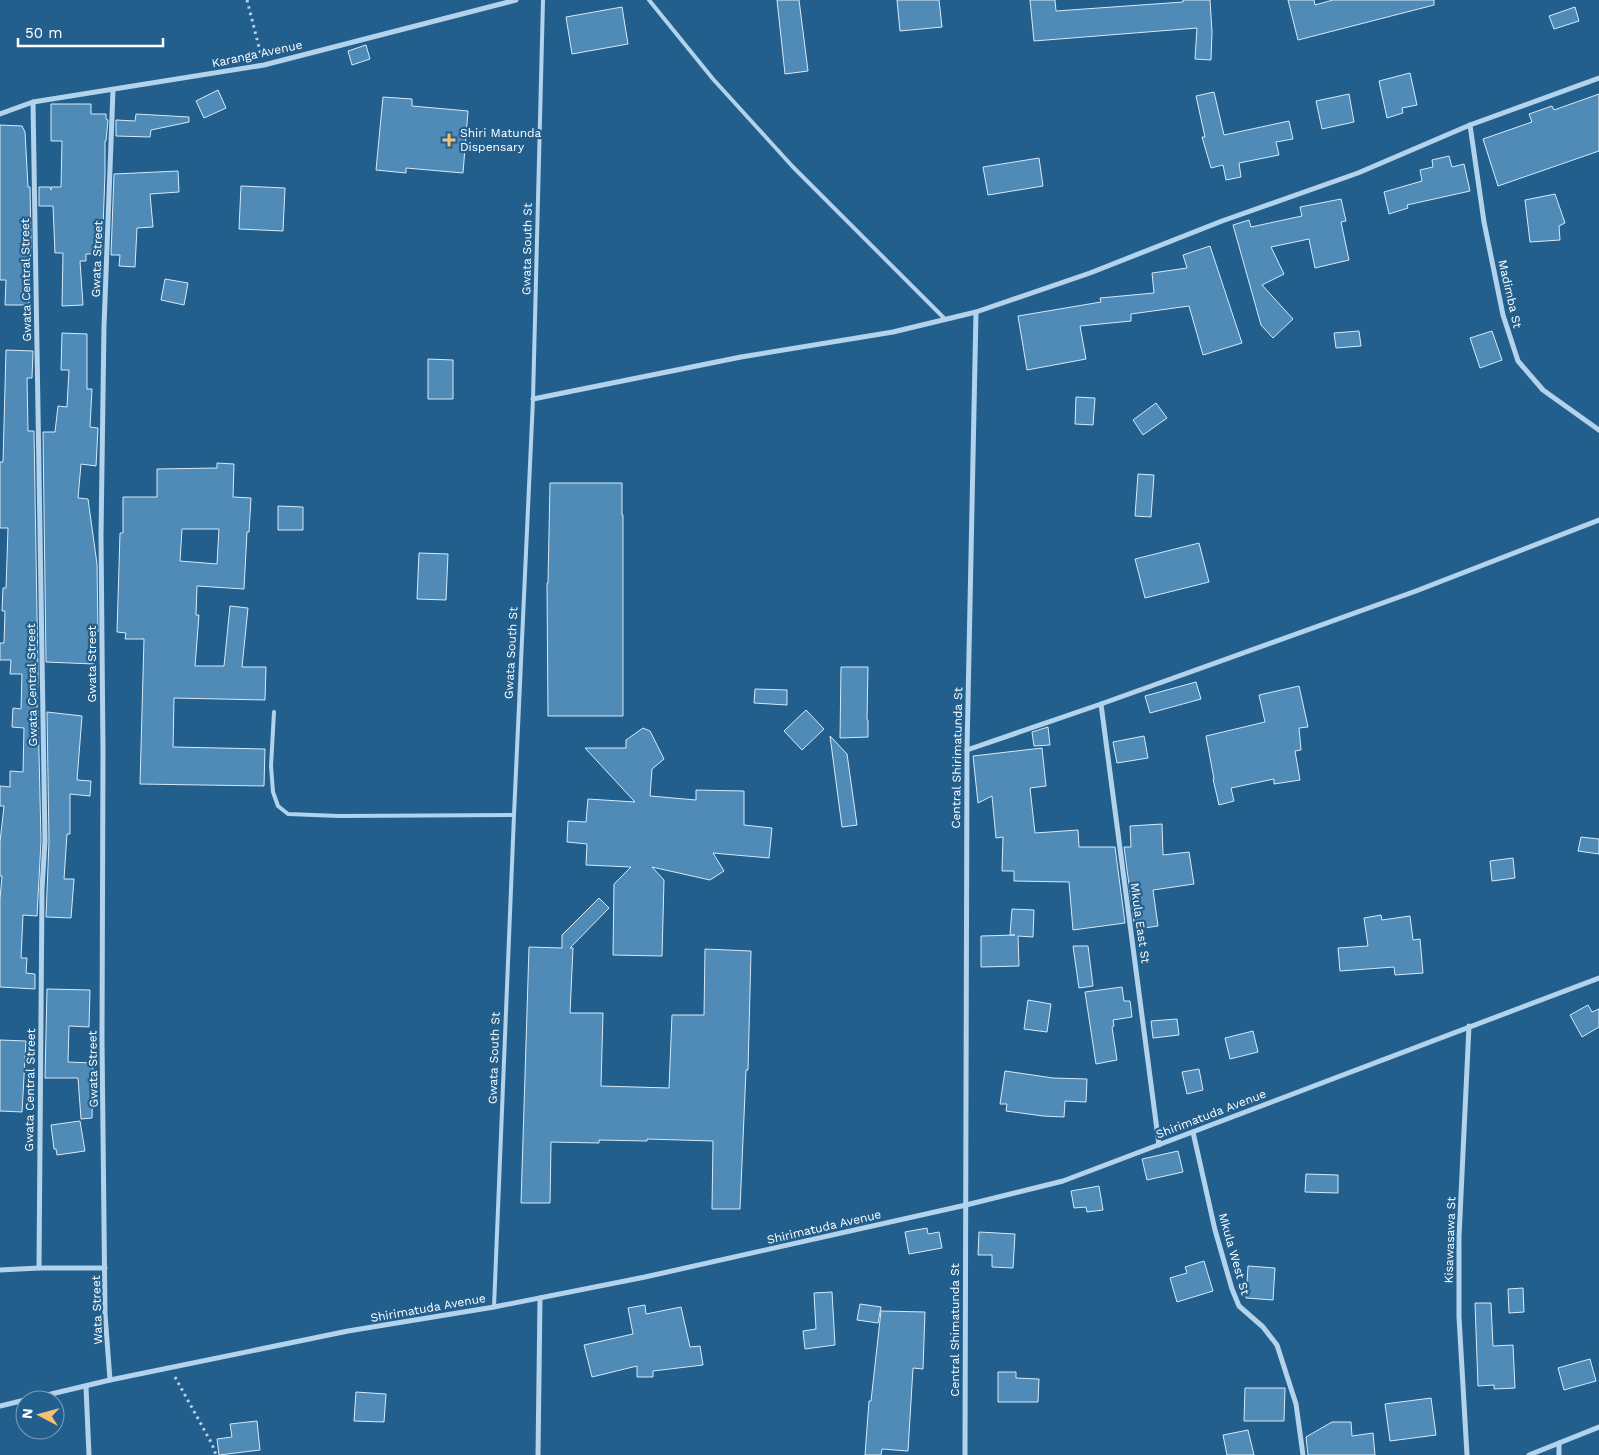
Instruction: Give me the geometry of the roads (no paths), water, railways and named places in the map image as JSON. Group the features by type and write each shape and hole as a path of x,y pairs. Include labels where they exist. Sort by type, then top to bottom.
{"street":[{"name":"Karanga Avenue","path":"0,114 33,102 264,65 516,0"},
{"path":"533,399 741,357 893,332 976,312 1090,273 1222,221 1358,173 1470,125 1599,78"},
{"name":"Gwata Street","path":"105,1239 102,1040 103,741 101,535 104,326 113,90"},
{"name":"Gwata Central Street","path":"33,102 45,841 42,889 39,1268"},
{"name":"Madimba St","path":"1470,125 1484,222 1503,315 1518,361 1543,390 1599,430"},
{"name":"Central Shirimatunda St","path":"966,1205 967,750 976,312"},
{"path":"967,750 1416,591 1599,520"},
{"name":"Mkula East St","path":"1101,704 1159,1145"},
{"name":"Shirimatuda Avenue","path":"65,1392 110,1380 348,1331 494,1307 645,1278 1063,1181 1599,978"},
{"name":"Kisawasawa St","path":"1467,1455 1459,1317 1459,1237 1469,1026"},
{"name":"Mkula West St","path":"1193,1132 1215,1230 1232,1289 1239,1306 1263,1327 1277,1345 1296,1404 1303,1455"},
{"name":"Central Shimatunda St","path":"965,1455 966,1205"},
{"name":"Wata Street","path":"105,1239 106,1314 110,1380"},
{"path":"0,1270 105,1268"},
{"path":"538,1455 540,1298"},
{"path":"86,1387 89,1455"},
{"name":"Shirimatuda Avenue","path":"0,1406 15,1403"},
{"path":"1528,1455 1599,1426"},
{"path":"1558,1443 1559,1455"}],"lane":[{"name":"Gwata South St","path":"494,1307 533,399 543,0"},
{"path":"648,0 713,79 793,167 945,319"},
{"path":"274,712 271,766 273,792 278,806 288,814 339,816 514,815"}],"place":[{"name":"Shiri Matunda Dispensary","path":"449,140"}]}
